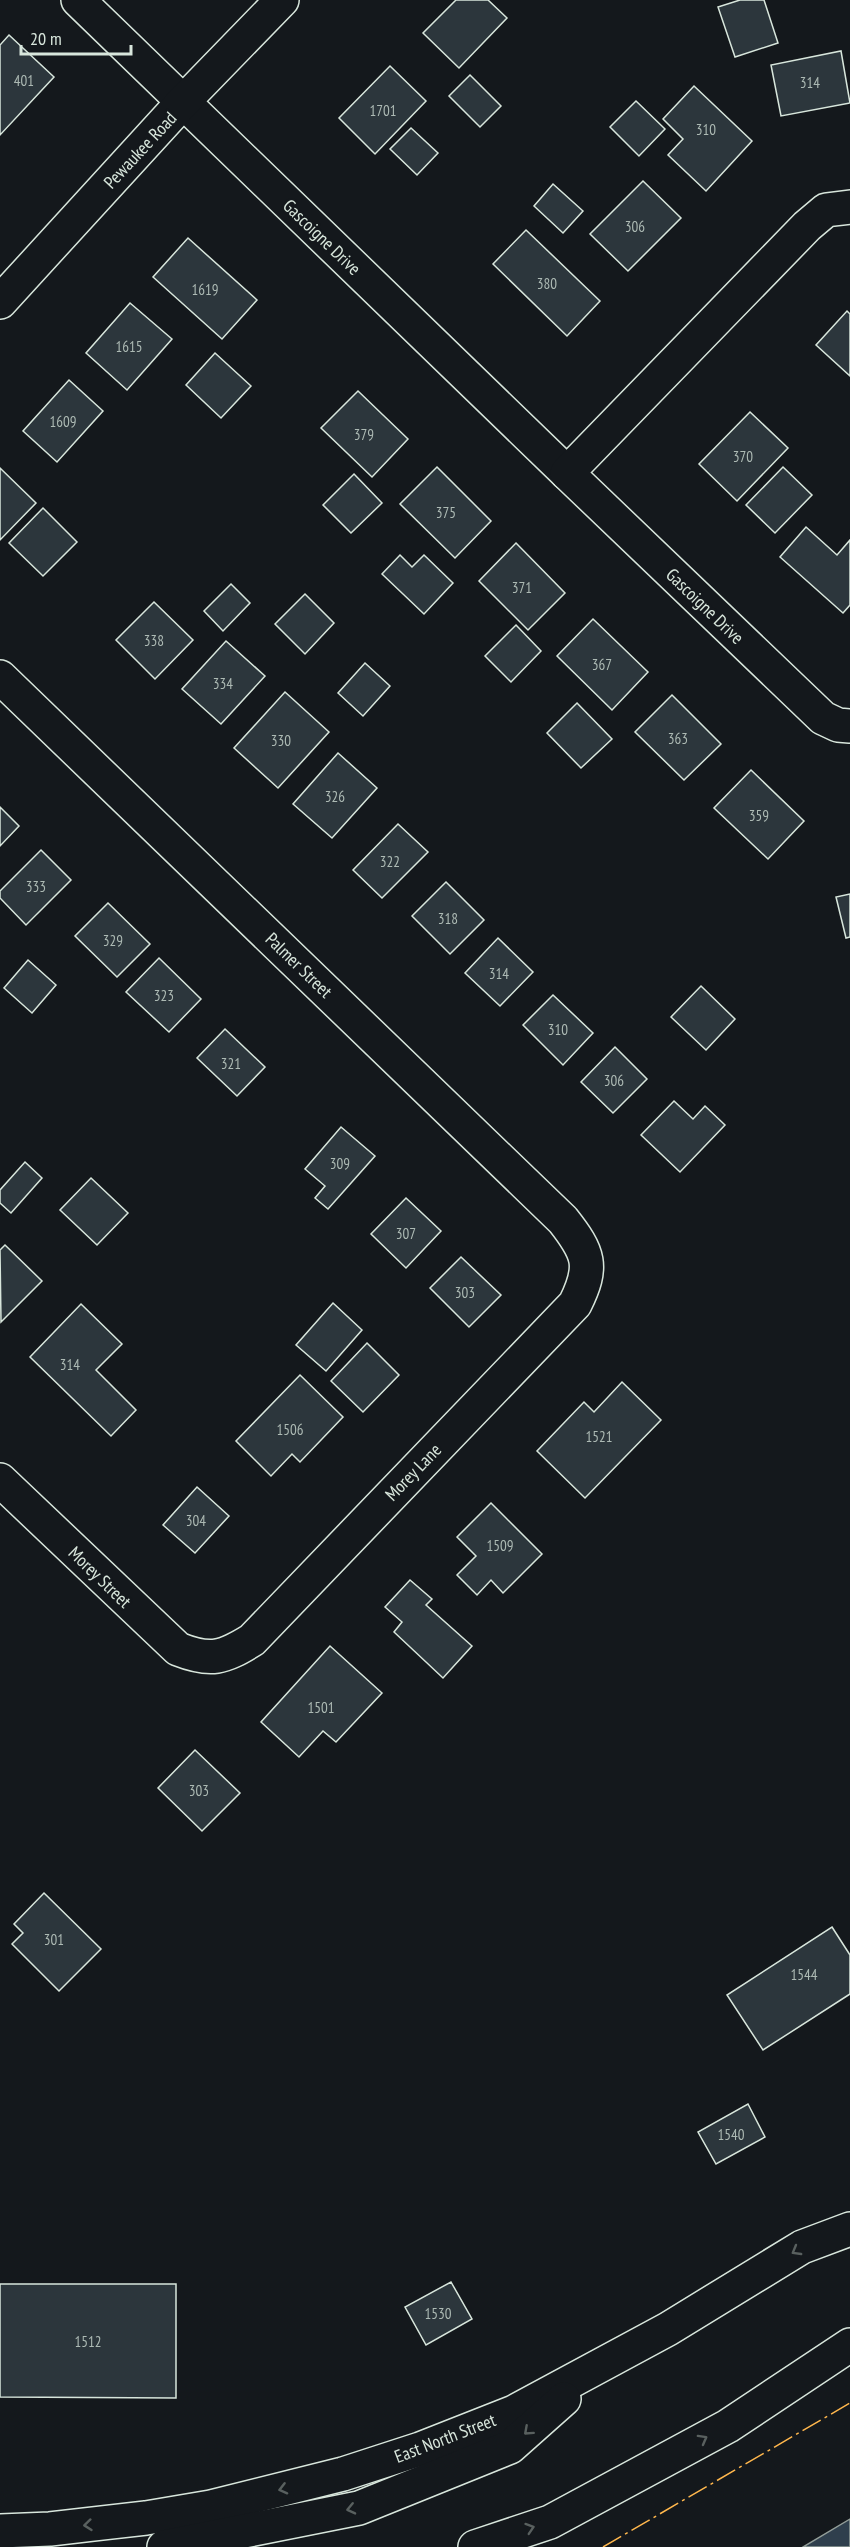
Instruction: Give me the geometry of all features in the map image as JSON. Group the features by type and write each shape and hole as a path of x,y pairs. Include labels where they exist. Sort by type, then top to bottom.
{"street":[{"name":"Gascoigne Drive","path":"78,0 182,104 823,718 850,726"},
{"name":"Pewaukee Road","path":"0,302 182,104 282,0"},
{"path":"567,473 807,226 826,210 850,207"},
{"name":"Palmer Street","path":"0,677 563,1220 581,1243 588,1261"},
{"name":"Morey Lane","path":"210,1659 233,1652 252,1640 567,1313 575,1304 586,1281 588,1261"},
{"name":"Morey Street","path":"0,1480 152,1627 178,1649 210,1659"},
{"name":"East North Street","path":"0,2531 50,2529 146,2518 211,2507 354,2471 514,2412 668,2329 802,2247 850,2229"},
{"path":"475,2547 550,2522 728,2426 850,2345"},
{"path":"165,2547 359,2508 510,2447 603,2364"}],"water":[{"path":"850,2519 850,2547 803,2547"}],"building":[{"path":"456,0 488,0 507,18 459,68 423,33"},
{"path":"740,0 764,0 778,43 735,57 718,7"},
{"path":"9,35 54,77 0,135 0,45"},
{"path":"841,51 850,103 781,116 771,65"},
{"path":"390,66 426,101 375,154 339,118"},
{"path":"470,75 501,106 480,127 449,96"},
{"path":"694,86 752,141 706,191 668,155 683,139 663,119"},
{"path":"636,101 665,129 639,156 610,127"},
{"path":"411,128 438,153 417,175 390,149"},
{"path":"643,181 681,218 628,271 590,234"},
{"path":"553,184 583,211 563,233 534,206"},
{"path":"526,230 600,301 567,336 493,264"},
{"path":"188,238 257,300 222,339 153,277"},
{"path":"130,303 172,339 127,390 86,353"},
{"path":"847,311 850,314 850,376 816,345"},
{"path":"215,353 251,386 221,418 186,385"},
{"path":"69,380 103,411 57,462 23,431"},
{"path":"358,391 408,439 372,477 321,428"},
{"path":"750,412 788,448 737,501 699,464"},
{"path":"437,467 491,521 455,558 400,504"},
{"path":"783,467 812,495 775,533 746,505"},
{"path":"0,468 36,503 0,540"},
{"path":"354,474 382,503 351,533 323,505"},
{"path":"43,508 77,542 43,576 9,543"},
{"path":"806,527 837,555 850,540 850,605 843,613 780,557"},
{"path":"516,543 565,593 528,630 479,581"},
{"path":"400,555 412,567 424,555 453,583 424,614 382,574"},
{"path":"231,584 250,603 223,631 204,611"},
{"path":"305,594 334,623 305,654 275,624"},
{"path":"154,602 193,640 155,679 116,640"},
{"path":"593,619 648,672 612,710 557,656"},
{"path":"516,625 541,651 511,682 485,656"},
{"path":"226,641 265,676 221,724 182,689"},
{"path":"365,663 390,686 363,716 338,693"},
{"path":"285,692 329,732 278,788 234,748"},
{"path":"672,695 721,744 684,780 635,732"},
{"path":"577,703 612,739 581,768 547,733"},
{"path":"338,753 377,788 332,838 293,804"},
{"path":"751,770 804,821 768,859 714,808"},
{"path":"0,807 19,826 0,846"},
{"path":"398,824 428,852 382,898 353,870"},
{"path":"41,850 71,880 26,925 0,898 0,891"},
{"path":"446,882 484,920 450,954 412,916"},
{"path":"850,894 850,937 846,938 836,897"},
{"path":"108,903 150,944 117,977 75,936"},
{"path":"498,938 533,972 500,1006 465,973"},
{"path":"159,958 201,999 169,1032 126,992"},
{"path":"28,960 56,985 32,1013 4,988"},
{"path":"701,986 735,1019 706,1050 671,1017"},
{"path":"553,995 593,1033 563,1065 523,1025"},
{"path":"225,1029 265,1067 237,1096 197,1058"},
{"path":"615,1047 647,1079 613,1113 581,1082"},
{"path":"674,1101 693,1119 705,1106 725,1125 680,1172 641,1135"},
{"path":"341,1127 375,1156 328,1209 315,1198 325,1186 305,1169"},
{"path":"25,1162 42,1178 11,1213 0,1203 0,1190"},
{"path":"91,1178 128,1213 97,1245 60,1210"},
{"path":"406,1198 441,1231 406,1268 371,1234"},
{"path":"5,1245 42,1281 1,1322 0,1250"},
{"path":"461,1257 501,1295 469,1327 430,1288"},
{"path":"333,1303 362,1330 326,1371 296,1345"},
{"path":"81,1304 122,1344 96,1370 136,1410 111,1436 30,1357"},
{"path":"367,1343 399,1375 363,1412 331,1381"},
{"path":"300,1375 343,1417 300,1462 292,1454 271,1476 236,1441"},
{"path":"622,1382 661,1420 585,1498 537,1451 584,1402 594,1412"},
{"path":"197,1487 229,1516 195,1553 163,1525"},
{"path":"491,1503 542,1554 503,1593 491,1580 477,1595 457,1575 476,1556 457,1537"},
{"path":"410,1580 432,1599 426,1605 472,1646 443,1678 394,1632 402,1622 385,1607"},
{"path":"330,1646 382,1693 336,1742 323,1731 299,1757 261,1722"},
{"path":"195,1750 240,1793 202,1831 158,1788"},
{"path":"44,1893 101,1949 59,1991 12,1944 23,1933 14,1924"},
{"path":"832,1927 850,1955 850,1994 763,2050 727,1995"},
{"path":"748,2104 765,2137 716,2164 698,2132"},
{"path":"451,2282 472,2319 426,2345 405,2307"},
{"path":"0,2284 176,2284 176,2398 0,2397"}],"power":[{"path":"603,2547 850,2403"}]}
